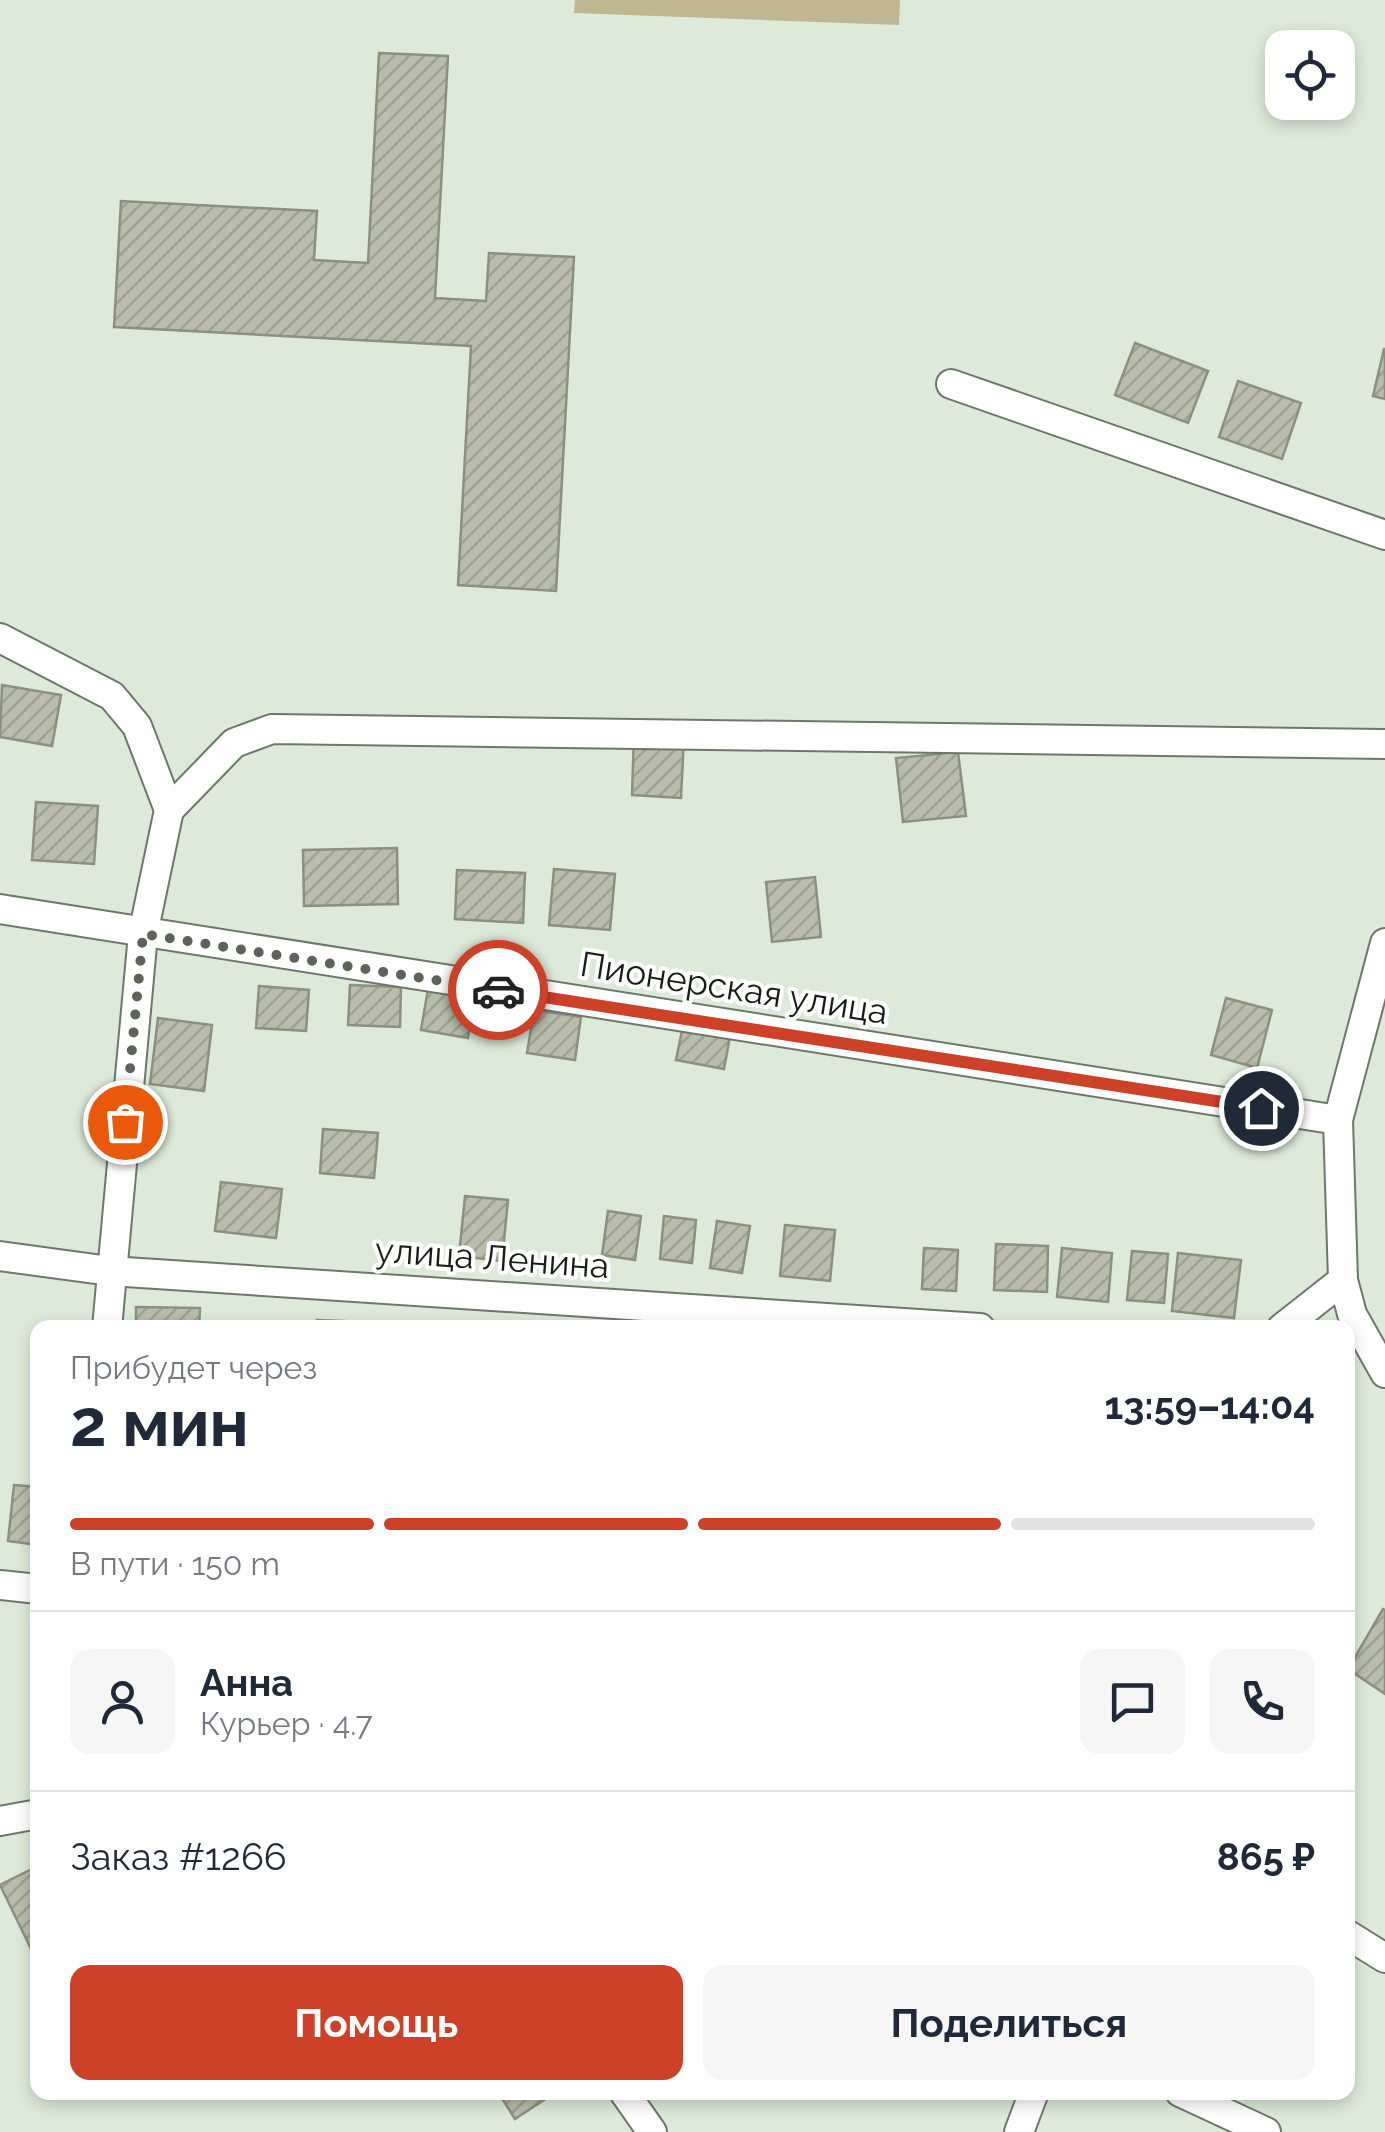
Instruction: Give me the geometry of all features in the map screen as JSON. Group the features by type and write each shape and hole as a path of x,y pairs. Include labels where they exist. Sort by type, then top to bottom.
{"street":[{"path":"951,384 1385,535"},
{"path":"0,638 112,696 137,726 169,810"},
{"path":"108,1320 143,934 169,810 234,743 272,729 1385,744"},
{"name":"Пионерская улица","path":"0,910 1338,1120"},
{"path":"1385,943 1338,1120 1343,1280 1352,1314 1385,1373"},
{"name":"улица Ленина","path":"0,1256 110,1271 858,1320"},
{"path":"1292,1320 1343,1280"},
{"path":"0,1585 30,1588"},
{"path":"0,1821 30,1815"},
{"path":"1355,1939 1385,1958"},
{"path":"630,2100 652,2132"},
{"path":"1018,2132 1031,2100"},
{"path":"1197,2100 1266,2132"}],"shaded area":[{"path":"575,0 900,0 899,25 574,13"}],"building":[{"path":"379,53 448,56 435,298 486,301 489,253 574,257 556,591 458,585 471,346 114,327 121,201 317,211 314,260 368,263"},
{"path":"1135,343 1208,371 1188,423 1115,395"},
{"path":"1385,349 1385,399 1373,396"},
{"path":"1238,381 1301,403 1282,459 1219,437"},
{"path":"2,685 61,695 52,746 0,737"},
{"path":"634,734 684,737 681,798 632,795"},
{"path":"958,752 966,816 903,822 896,758"},
{"path":"36,802 98,806 94,864 32,860"},
{"path":"397,848 398,904 304,906 303,850"},
{"path":"554,869 615,874 610,930 549,925"},
{"path":"457,870 525,873 523,923 455,919"},
{"path":"815,877 821,937 772,942 766,882"},
{"path":"350,985 401,987 400,1027 348,1025"},
{"path":"259,986 309,990 306,1031 256,1028"},
{"path":"428,989 475,997 468,1038 421,1030"},
{"path":"1226,998 1272,1010 1257,1068 1211,1055"},
{"path":"534,1010 581,1017 575,1060 527,1053"},
{"path":"158,1018 212,1025 204,1091 150,1084"},
{"path":"684,1021 731,1031 724,1069 676,1060"},
{"path":"323,1129 378,1133 374,1178 320,1173"},
{"path":"221,1182 282,1189 276,1238 215,1231"},
{"path":"465,1196 508,1200 502,1261 459,1256"},
{"path":"608,1211 641,1216 635,1260 602,1255"},
{"path":"664,1216 696,1220 692,1263 660,1259"},
{"path":"717,1221 750,1226 742,1273 710,1268"},
{"path":"785,1225 835,1230 830,1281 780,1276"},
{"path":"996,1244 1048,1246 1047,1292 994,1290"},
{"path":"924,1248 958,1250 956,1291 922,1289"},
{"path":"1062,1248 1112,1253 1108,1302 1057,1297"},
{"path":"1132,1251 1168,1254 1164,1303 1127,1300"},
{"path":"1178,1253 1241,1260 1234,1318 1172,1311"},
{"path":"136,1307 200,1308 199,1320 136,1320"},
{"path":"14,1485 30,1486 30,1544 8,1541"},
{"path":"1385,1610 1385,1694 1355,1674 1355,1657"},
{"path":"30,1870 30,1947 0,1885"},
{"path":"503,2100 544,2100 515,2119"}],"way so far":[{"path":"125,1122 143,934 498,990"}],"route":[{"path":"498,990 1261,1108"}]}
